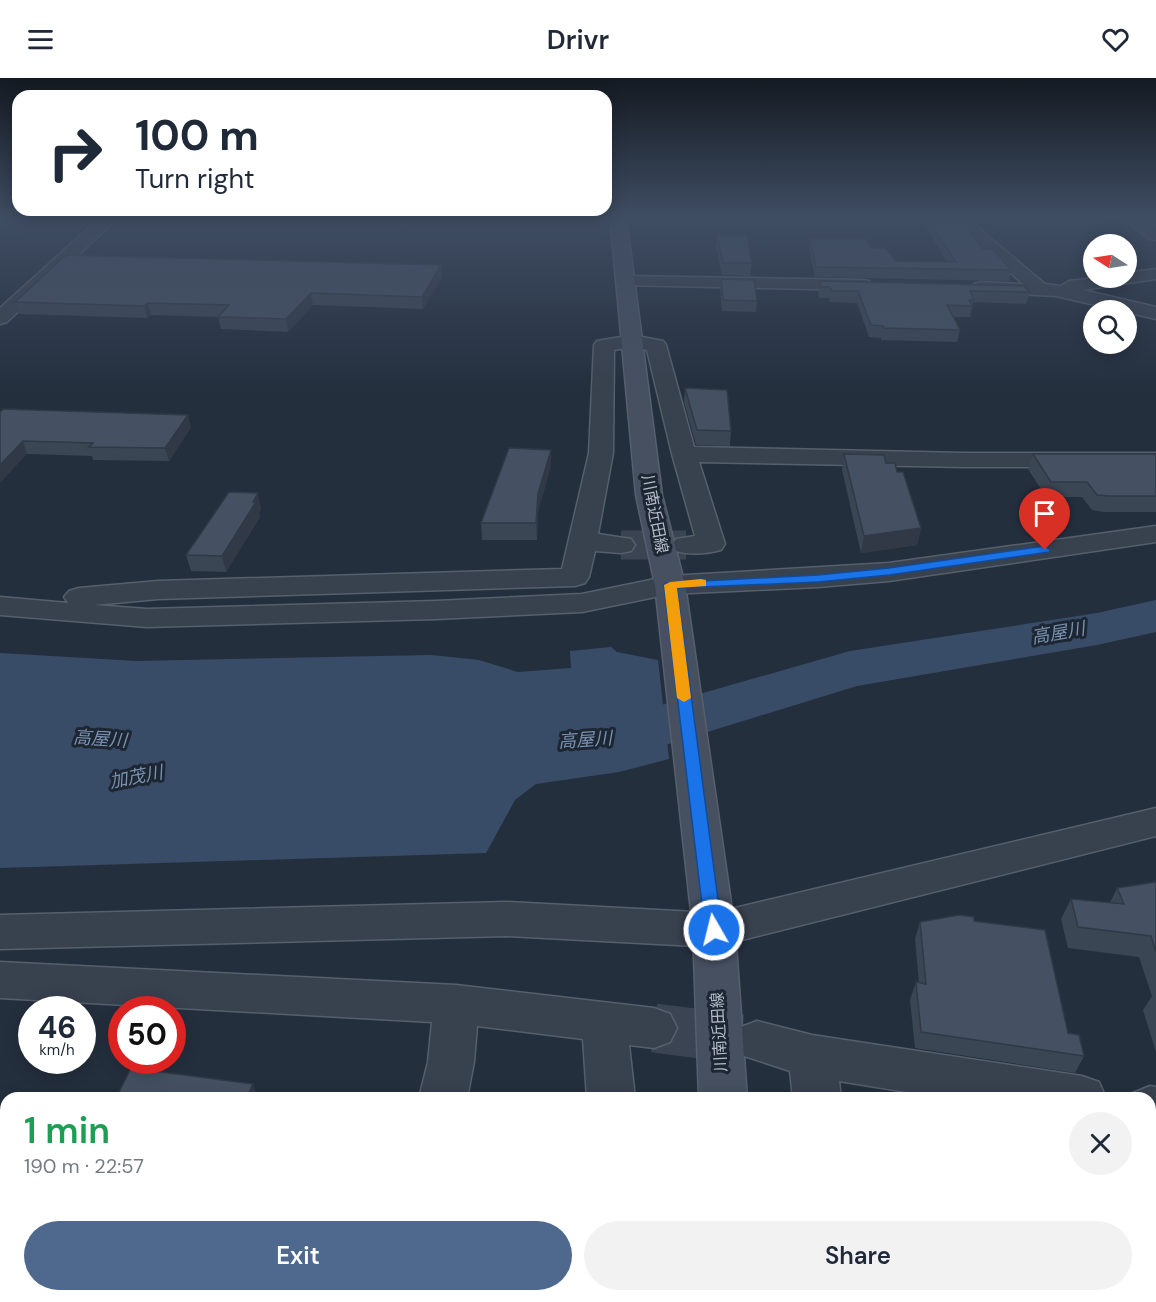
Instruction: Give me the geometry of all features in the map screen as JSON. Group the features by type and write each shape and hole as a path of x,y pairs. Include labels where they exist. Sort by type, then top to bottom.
{"main road":[{"name":"川南近田線","path":"624,273 649,495 671,595 711,910 723,1092"}],"street":[{"path":"0,318 49,273"},
{"path":"1028,273 1048,289 1156,313"},
{"path":"958,287 1048,289 1156,274"},
{"path":"625,281 875,286"},
{"path":"0,598 29,602 158,590 575,577 601,453 604,345 632,341 656,345 684,454 711,544 686,545"},
{"path":"684,454 964,460 1156,460"},
{"path":"0,606 147,618 436,610 582,603 889,572 1156,534"},
{"path":"581,541 621,545"},
{"path":"0,932 507,919 711,910 1156,822"},
{"path":"0,980 456,1004 654,1028"},
{"path":"444,1092 451,1062 456,1004"},
{"path":"604,1021 610,1092"},
{"path":"758,1041 814,1077 1005,1092"}],"water":[{"name":"加茂川","path":"611,647 617,652 658,660 669,759 619,772 536,784 515,800 486,853 0,868 0,653 136,661 432,655 479,660 518,672 571,668 570,651"}],"building":[{"path":"46,273 436,273 422,297 311,293 286,319 218,317 229,305 148,303 144,306 15,302"},
{"path":"721,279 754,280 757,301 723,300"},
{"path":"820,281 1024,286 1030,292 970,291 974,300 969,300 973,306 947,305 960,330 884,328 871,325 858,291 832,291 830,287 821,287"},
{"path":"685,388 727,390 731,431 697,430"},
{"path":"3,409 188,415 165,448 89,447 93,443 23,441 0,465 0,412"},
{"path":"509,448 551,450 538,494 536,523 481,523"},
{"path":"844,454 884,455 886,463 895,463 897,472 903,472 921,528 864,536"},
{"path":"1033,454 1156,454 1156,496 1097,495 1087,482 1051,482"},
{"path":"229,492 258,493 253,502 256,502 222,556 186,555"},
{"path":"1156,882 1156,952 1151,936 1078,927 1071,899 1124,904 1117,888"},
{"path":"959,915 974,917 974,921 1045,930 1068,1033 1079,1035 1084,1056 921,1032 916,982 926,984 920,922"},
{"path":"128,1074 177,1074 253,1084 250,1092 119,1092"}],"waterway":[{"name":"高屋川","path":"588,742 610,741 850,669 1097,629 1156,616"}],"tunnel":[{"path":"621,545 686,545"},
{"path":"654,1028 741,1039"}],"slow traffic":[{"path":"684,698 670,585 701,583"}],"route":[{"path":"714,930 670,585 889,572 1045,550"}]}
